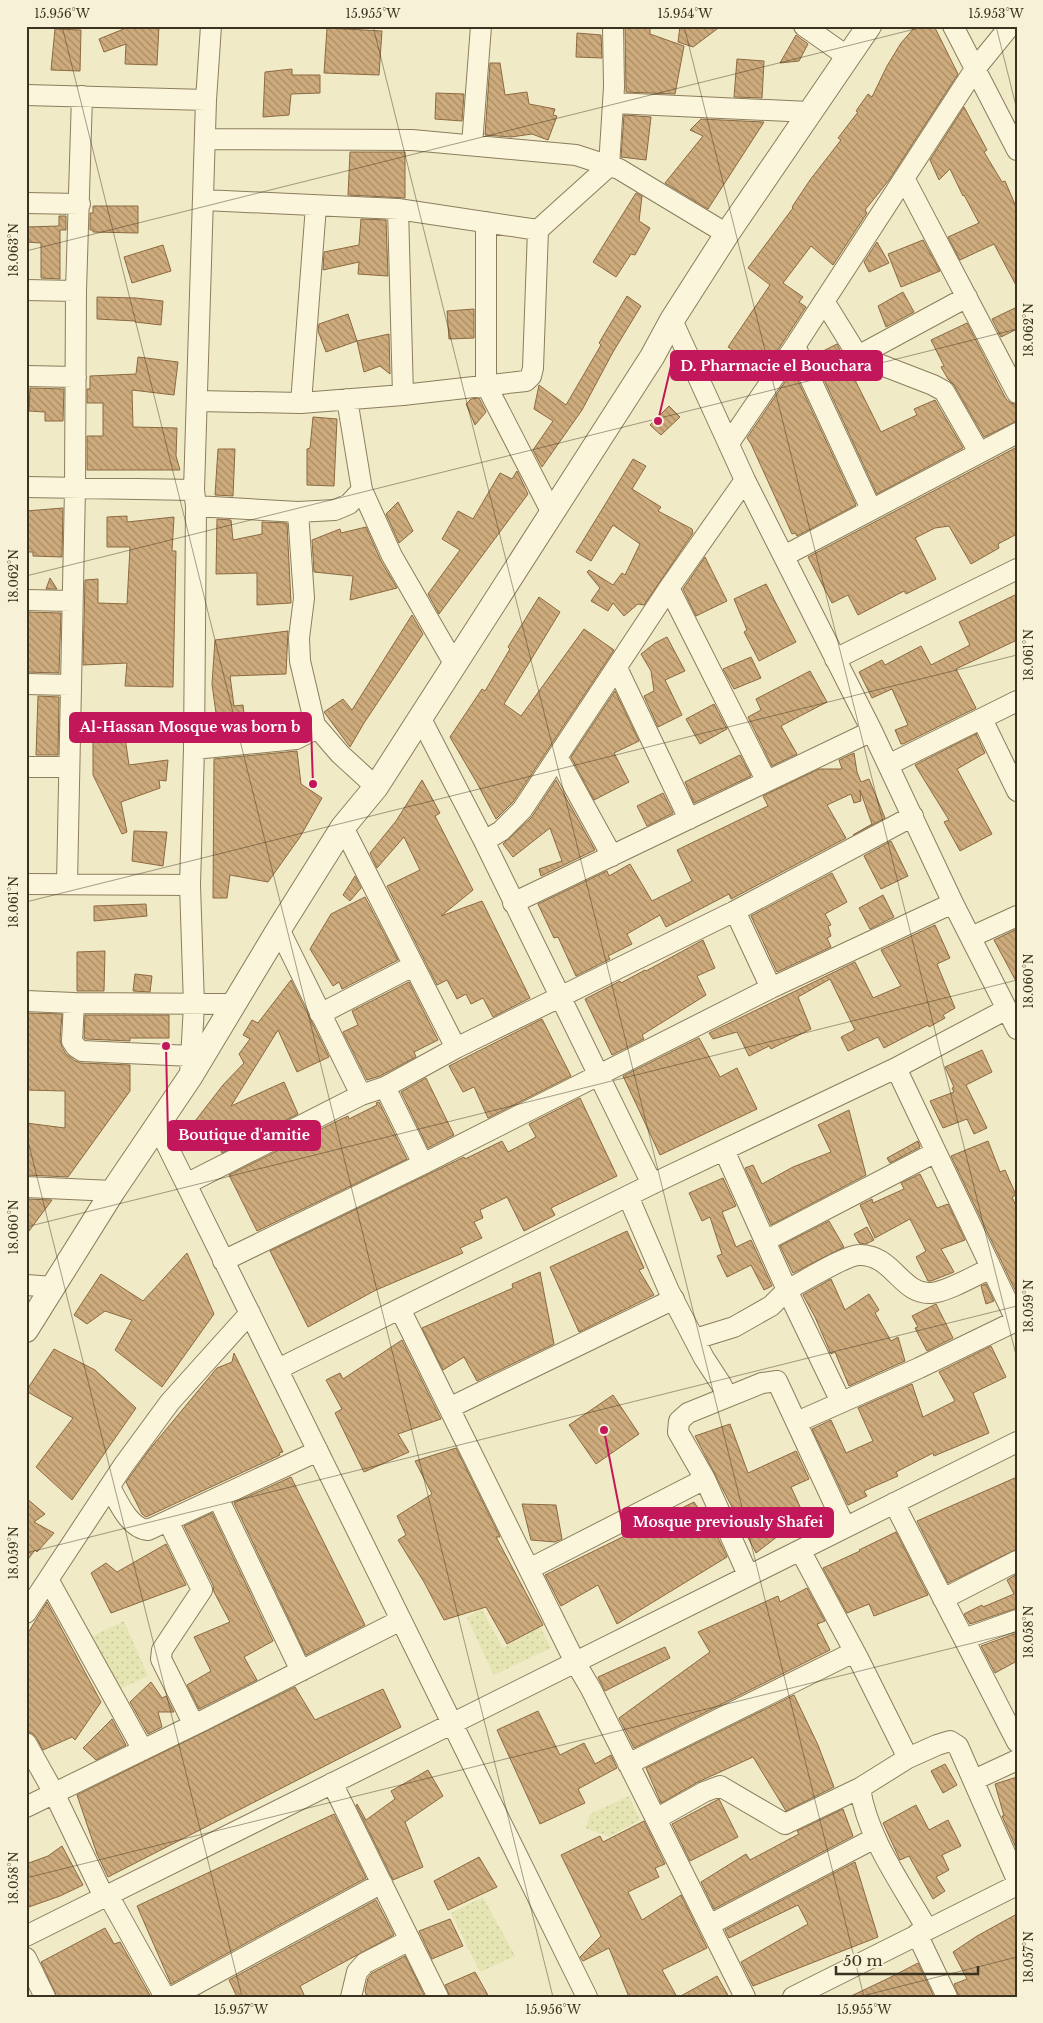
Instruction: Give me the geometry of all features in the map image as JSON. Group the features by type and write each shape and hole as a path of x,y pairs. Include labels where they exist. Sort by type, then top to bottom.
{"street":[{"path":"191,1067 194,1005 190,885 194,749 195,498 206,100 211,26"},
{"path":"472,146 482,26"},
{"path":"197,400 301,403 403,395 526,381 531,376 538,230 609,166 614,103 613,26"},
{"path":"804,26 848,57"},
{"path":"26,1330 191,1067 234,1004 343,827 376,787 652,357 672,320 727,234 869,26"},
{"path":"953,26 1017,150"},
{"path":"730,443 975,69 1010,26"},
{"path":"26,95 206,100"},
{"path":"67,884 75,488 76,291 82,96"},
{"path":"614,103 810,112"},
{"path":"206,139 412,140 576,155 619,169 727,234"},
{"path":"904,178 1017,393"},
{"path":"204,200 398,209 538,230"},
{"path":"26,203 80,204"},
{"path":"301,403 316,206"},
{"path":"398,209 403,395"},
{"path":"486,222 486,385 552,512"},
{"path":"26,290 76,291"},
{"path":"858,356 967,297"},
{"path":"824,301 858,356 933,384 944,391 979,452"},
{"path":"672,320 730,443 745,480 872,731 952,903 1017,1028"},
{"path":"795,346 871,509"},
{"path":"26,376 76,377"},
{"path":"346,400 362,490 392,556 454,665"},
{"path":"784,556 1017,433"},
{"path":"484,841 512,822 558,758 670,588 745,480"},
{"path":"26,487 75,488 195,498 298,512 335,510 349,504 362,490"},
{"path":"298,512 304,598 300,661 315,725 340,754 376,787"},
{"path":"835,659 1017,569"},
{"path":"670,588 766,780"},
{"path":"26,600 72,601"},
{"path":"617,668 689,819"},
{"path":"26,684 70,686"},
{"path":"888,765 1017,701"},
{"path":"420,717 484,841 652,1184"},
{"path":"982,719 1017,791"},
{"path":"194,749 296,739 310,732 315,725"},
{"path":"514,903 766,780 872,731"},
{"path":"558,758 612,856"},
{"path":"26,767 69,768"},
{"path":"186,1184 361,1095 385,1087 456,1048 735,911 912,816"},
{"path":"343,827 456,1048"},
{"path":"26,884 190,885"},
{"path":"223,1261 423,1164 771,988 952,903"},
{"path":"735,911 771,988"},
{"path":"971,937 1017,916"},
{"path":"279,929 361,1095"},
{"path":"320,1014 413,966"},
{"path":"26,1001 194,1005 234,1004"},
{"path":"74,1003 72,1042 76,1048 82,1051 191,1067"},
{"path":"278,1369 652,1184 896,1068 1007,1009"},
{"path":"797,1422 1017,1322 896,1068"},
{"path":"385,1087 423,1164"},
{"path":"157,1124 587,1997"},
{"path":"724,1150 787,1290 841,1402"},
{"path":"765,1241 936,1152"},
{"path":"26,1187 113,1191"},
{"path":"628,1196 668,1291 721,1384 727,1398"},
{"path":"695,1339 734,1327 771,1306 787,1290 858,1254 876,1256 891,1267 914,1290 931,1293 991,1268"},
{"path":"26,1285 54,1287"},
{"path":"449,1408 674,1299"},
{"path":"400,1309 575,1662 591,1689 746,1997"},
{"path":"26,1613 110,1487 170,1402 250,1313"},
{"path":"748,1575 705,1480 678,1432 678,1421 688,1413 762,1383 777,1381 845,1527"},
{"path":"26,1936 1017,1442"},
{"path":"110,1487 122,1508 140,1529 148,1530 318,1451"},
{"path":"529,1568 705,1480"},
{"path":"218,1498 300,1671"},
{"path":"894,1503 1017,1742"},
{"path":"168,1521 202,1590 162,1650 161,1659 194,1725"},
{"path":"800,1550 908,1758"},
{"path":"943,1599 1017,1561"},
{"path":"48,1581 143,1750"},
{"path":"26,1807 194,1725 401,1620"},
{"path":"964,1639 1017,1620"},
{"path":"628,1764 854,1652"},
{"path":"656,1819 704,1792 720,1786 785,1824 860,1788 908,1758 950,1741 958,1746 1017,1880"},
{"path":"26,1743 54,1793 106,1896 165,1997"},
{"path":"974,1780 1017,1760"},
{"path":"332,1783 438,1997"},
{"path":"860,1788 861,1800 875,1838 922,1931 947,1997"},
{"path":"709,1925 875,1838"},
{"path":"172,1997 382,1883"},
{"path":"793,1997 1017,1885"},
{"path":"351,1997 357,1972 365,1963 410,1940"},
{"path":"26,1958 45,1997"}],"green space":[{"path":"481,1608 503,1648 540,1627 551,1648 494,1675 467,1618"},
{"path":"124,1621 148,1676 111,1693 88,1638"},
{"path":"629,1796 640,1820 609,1837 586,1828 590,1814"},
{"path":"483,1897 515,1956 480,1972 451,1913"}],"building":[{"path":"131,26 159,26 157,65 125,64 126,44 104,52 99,39"},
{"path":"625,26 650,26 650,34 684,46 675,94 626,92"},
{"path":"680,26 721,26 693,47 678,42"},
{"path":"916,26 934,26 958,74 889,180 865,210 867,213 833,265 811,246 783,283 803,297 799,302 806,307 766,368 742,352 740,355 728,347 770,285 748,268 793,208 810,180 841,140 838,138 858,112 856,111 868,94 872,97 901,43"},
{"path":"327,28 382,31 379,75 324,73"},
{"path":"55,29 81,30 80,71 51,70"},
{"path":"577,33 601,35 602,58 576,57"},
{"path":"796,35 808,44 799,61 780,63"},
{"path":"737,59 764,61 762,98 734,97"},
{"path":"490,63 500,63 505,95 527,92 529,104 555,109 553,115 557,116 548,140 532,134 511,137 485,135"},
{"path":"292,69 292,75 320,75 320,93 291,94 289,115 263,117 265,72"},
{"path":"436,93 464,94 462,121 435,119"},
{"path":"964,107 987,150 984,152 1002,182 1005,181 1017,209 1017,287 994,244 960,260 948,237 979,223 950,169 939,180 930,160"},
{"path":"624,115 651,117 646,160 621,157"},
{"path":"701,119 764,122 708,209 665,183 703,136 690,130"},
{"path":"350,152 405,152 405,198 348,195"},
{"path":"636,193 642,196 639,221 650,228 635,255 631,254 616,277 593,262"},
{"path":"93,206 138,206 138,233 93,232 93,230 90,230 90,213 93,213"},
{"path":"59,216 66,216 66,230 60,230 60,279 41,278 41,243 26,242 26,227 59,226"},
{"path":"361,219 386,220 388,276 358,274 359,262 323,270 324,252 359,245"},
{"path":"923,240 940,271 901,287 888,254"},
{"path":"877,242 889,263 869,272 864,262"},
{"path":"163,245 171,271 132,283 124,257"},
{"path":"903,292 914,312 886,327 878,306"},
{"path":"627,296 641,306 613,352 582,410 542,467 533,450 553,421 534,409 539,385 566,405"},
{"path":"97,297 163,301 161,325 135,321 97,319"},
{"path":"1017,307 1017,329 1001,337 992,319"},
{"path":"474,309 474,338 449,339 447,311"},
{"path":"348,314 357,341 326,352 318,331 319,324"},
{"path":"967,323 1006,399 1017,405 1017,421 984,437 954,385 941,367 944,366 931,340"},
{"path":"389,334 390,374 380,366 364,372 357,341"},
{"path":"837,344 881,432 917,415 914,409 935,400 963,448 877,494 813,356"},
{"path":"138,357 178,362 174,395 132,390 133,427 177,428 176,456 180,470 87,470 87,436 103,436 103,403 87,403 87,389 90,389 90,376 136,374"},
{"path":"793,370 856,505 797,536 795,533 792,534 747,438"},
{"path":"30,388 64,389 63,421 45,421 45,412 29,411"},
{"path":"479,398 486,412 475,425 466,404 471,399"},
{"path":"669,406 680,417 661,435 650,425"},
{"path":"313,417 337,419 334,486 307,485 307,449 310,448"},
{"path":"1017,447 1017,534 998,544 999,548 971,564 949,526 935,528 915,538 936,579 906,594 904,591 858,615 848,595 832,603 808,557"},
{"path":"218,449 235,449 233,496 215,495"},
{"path":"633,459 646,466 632,489 661,507 658,511 692,529 693,533 644,605 638,604 624,616 613,603 608,611 591,601 600,588 587,572 589,570 613,585 622,573 625,575 640,544 613,525 591,561 576,552"},
{"path":"517,471 528,494 439,614 428,594 460,550 442,539 458,511 473,519 500,473 512,479"},
{"path":"398,502 413,531 399,543 386,514"},
{"path":"63,508 62,557 33,556 33,552 26,552 26,511"},
{"path":"127,516 127,522 174,517 172,551 176,551 173,687 125,686 127,663 83,665 85,580 98,579 98,603 127,604 130,547 107,547 107,517"},
{"path":"217,519 231,520 233,540 262,534 262,522 287,523 291,603 257,605 257,573 216,574"},
{"path":"366,527 381,561 397,588 350,600 353,576 314,572 312,540 340,529 341,533"},
{"path":"705,557 727,601 696,616 683,589"},
{"path":"50,578 57,589 46,589"},
{"path":"766,584 796,642 759,661 744,632 747,630 734,599"},
{"path":"1017,594 1017,640 956,669 976,708 901,744 895,730 908,725 892,689 872,698 859,672 882,660 885,665 921,646 931,665 970,645 959,622"},
{"path":"539,597 560,612 504,704 521,716 584,629 614,650 513,802 496,819 450,737 482,689 485,691 510,649 508,647"},
{"path":"26,612 61,613 59,673 26,672"},
{"path":"412,615 423,634 350,747 324,712 343,699 352,710"},
{"path":"288,631 286,674 230,676 234,706 243,705 245,721 263,719 264,730 219,735 212,684 215,640"},
{"path":"667,637 685,671 665,680 682,715 658,727 644,696 654,691 651,671 641,654 655,643"},
{"path":"751,657 761,678 734,689 723,669"},
{"path":"810,671 827,702 781,726 797,754 772,766 748,717 761,710 756,699"},
{"path":"615,691 639,741 614,753 629,782 594,800 571,757"},
{"path":"38,696 59,697 58,755 36,755"},
{"path":"714,704 727,729 700,744 686,719"},
{"path":"122,717 129,765 168,760 166,781 159,780 160,788 121,802 127,832 122,834 93,775 93,738 82,738 82,718"},
{"path":"976,734 985,753 957,769 992,834 960,851 944,822 949,820 915,765"},
{"path":"297,751 301,784 322,798 300,837 268,882 230,875 227,898 213,898 214,759"},
{"path":"854,753 857,772 861,782 869,779 885,818 853,835 872,824 860,790 861,801 854,803 851,794 827,805 846,838 731,899 729,894 666,927 660,915 627,934 632,944 608,956 610,959 576,976 558,937 554,938 538,904 607,871 609,876 630,864 652,901 692,881 677,850 768,806 763,796 819,769 842,769 839,760"},
{"path":"740,755 751,776 694,803 685,782"},
{"path":"422,780 440,813 435,816 473,890 441,916 482,901 530,998 493,1017 483,998 471,1004 466,994 457,999 447,980 437,985 387,886 420,870 404,837 377,868 370,853 396,821"},
{"path":"556,780 595,850 541,876 539,869 562,861 550,828 513,857 503,844 531,818"},
{"path":"663,793 673,813 647,826 637,806"},
{"path":"134,831 167,832 163,866 132,861"},
{"path":"891,841 908,876 881,889 864,856"},
{"path":"832,873 847,902 825,914 831,925 828,926 831,936 827,938 831,947 777,972 751,916"},
{"path":"355,876 361,888 350,901 343,895"},
{"path":"883,895 894,917 870,929 859,908"},
{"path":"365,897 398,960 342,989 339,982 333,986 310,949 331,914"},
{"path":"146,904 147,916 94,921 94,906"},
{"path":"935,925 950,958 937,964 955,1008 943,1015 945,1018 929,1027 928,1025 884,1048 878,1037 848,1051 841,1037 855,1030 830,979 798,997 811,1029 771,1049 769,1046 749,1056 737,1032 713,1039 709,1033 855,962 873,998 901,986 881,950"},
{"path":"1017,929 1017,983 994,940"},
{"path":"703,940 715,968 697,976 706,995 642,1035 644,1039 612,1055 585,999 620,981 621,983 646,971"},
{"path":"105,951 104,991 77,991 77,952"},
{"path":"135,974 152,976 150,992 133,991"},
{"path":"291,980 329,1057 297,1072 278,1030 231,1106 284,1082 298,1114 222,1153 216,1142 210,1145 202,1128 185,1134 223,1085 244,1063 239,1054 250,1039 243,1035 252,1020 258,1023"},
{"path":"409,982 438,1040 414,1052 416,1057 380,1076 367,1080 343,1032 358,1025 352,1011"},
{"path":"26,1013 62,1014 60,1040 66,1054 75,1061 81,1063 130,1065 130,1091 68,1177 26,1175 26,1123 65,1128 65,1091 26,1090"},
{"path":"85,1015 169,1015 169,1038 130,1038 130,1041 86,1039 84,1038"},
{"path":"542,1019 571,1076 488,1118 474,1087 463,1092 449,1066"},
{"path":"699,1038 720,1077 737,1068 757,1109 660,1155 623,1076"},
{"path":"982,1050 992,1072 966,1085 987,1128 974,1134 967,1119 943,1128 930,1101 954,1092 952,1088 954,1087 945,1067"},
{"path":"426,1078 454,1135 428,1148 401,1092"},
{"path":"580,1098 617,1176 551,1208 555,1215 524,1231 507,1197 480,1210 483,1218 474,1222 482,1238 460,1248 463,1253 376,1290 308,1327 270,1251 464,1157 465,1159 502,1141 508,1152 536,1137 529,1124"},
{"path":"379,1102 407,1159 257,1231 229,1175 348,1116 349,1119 377,1105 376,1103"},
{"path":"849,1110 866,1175 771,1225 745,1168 753,1165 762,1184 793,1167 831,1152 818,1125"},
{"path":"918,1141 920,1147 890,1163 887,1158"},
{"path":"988,1141 1000,1172 1005,1170 1016,1195 1012,1197 1017,1208 1017,1294 951,1156"},
{"path":"920,1174 937,1208 948,1204 965,1240 941,1249 954,1272 931,1281 928,1281 916,1257 926,1251 910,1219 875,1238 860,1205 872,1199 873,1203 904,1189 901,1183"},
{"path":"723,1178 736,1206 722,1212 736,1247 751,1240 772,1286 764,1290 751,1265 727,1277 717,1256 722,1254 710,1217 702,1221 689,1193"},
{"path":"26,1199 52,1200 26,1235"},
{"path":"829,1221 844,1247 793,1273 780,1246"},
{"path":"867,1227 874,1240 866,1244 859,1243 854,1234"},
{"path":"627,1231 644,1268 639,1270 654,1295 579,1332 550,1267"},
{"path":"187,1253 214,1314 162,1387 115,1350 132,1320 105,1311 87,1324 74,1315 101,1274 143,1301"},
{"path":"540,1272 554,1344 477,1381 464,1357 443,1370 422,1328 513,1288 512,1284"},
{"path":"831,1279 845,1310 869,1294 879,1310 875,1313 891,1341 898,1337 905,1361 849,1386 835,1352 831,1354 803,1295"},
{"path":"986,1284 994,1301 986,1304 981,1286"},
{"path":"936,1304 953,1338 927,1351 915,1328 918,1327 912,1316"},
{"path":"402,1340 441,1419 398,1434 409,1452 364,1472 335,1413 342,1409 326,1380 340,1373 343,1379"},
{"path":"991,1346 1006,1377 973,1393 989,1433 934,1456 933,1453 896,1472 898,1476 864,1491 867,1496 848,1505 812,1429 831,1420 846,1453 873,1441 858,1408 912,1384 923,1417 955,1401 939,1372"},
{"path":"54,1349 95,1370 136,1408 72,1500 36,1467 73,1418 26,1391"},
{"path":"234,1353 283,1452 146,1517 142,1514 126,1482 149,1450 217,1368 232,1362"},
{"path":"613,1395 639,1434 596,1464 569,1425"},
{"path":"730,1424 748,1473 796,1451 809,1479 791,1487 807,1522 782,1533 756,1553 695,1436"},
{"path":"456,1448 500,1537 496,1537 543,1625 507,1644 486,1607 444,1620 424,1582 398,1540 406,1535 397,1516 432,1494 415,1461"},
{"path":"291,1477 365,1625 306,1655 234,1503"},
{"path":"1017,1477 1017,1549 948,1583 917,1521"},
{"path":"26,1498 45,1514 34,1522 54,1533 37,1552 35,1550 26,1562"},
{"path":"694,1502 718,1538 727,1557 617,1624 598,1585 561,1606 545,1575"},
{"path":"522,1504 556,1505 562,1539 555,1542 531,1540"},
{"path":"212,1513 273,1641 244,1657 257,1680 199,1709 187,1685 211,1671 194,1637 230,1622 184,1526"},
{"path":"896,1532 928,1595 874,1616 869,1604 847,1613 823,1568"},
{"path":"166,1544 186,1585 111,1613 91,1573 106,1563 117,1572"},
{"path":"1017,1574 1017,1608 970,1624 964,1614 982,1605 983,1607 1014,1594 1007,1580"},
{"path":"807,1588 825,1621 817,1624 830,1650 634,1748 619,1718 710,1652 698,1632 778,1596 780,1602"},
{"path":"47,1602 101,1702 75,1740 72,1737 43,1750 36,1737 26,1731 26,1636"},
{"path":"1017,1633 1017,1661 995,1673 981,1646"},
{"path":"665,1647 670,1658 605,1691 598,1677"},
{"path":"151,1682 162,1698 166,1696 174,1712 158,1712 162,1727 148,1734 130,1702"},
{"path":"295,1687 315,1720 383,1689 401,1727 108,1877 97,1854 77,1795"},
{"path":"794,1695 818,1745 834,1787 786,1811 753,1757 698,1782 661,1803 646,1768"},
{"path":"538,1711 560,1755 584,1743 595,1764 611,1755 617,1768 578,1789 585,1803 540,1824 497,1730"},
{"path":"112,1719 126,1745 96,1760 83,1748"},
{"path":"945,1764 957,1785 943,1793 931,1771"},
{"path":"428,1770 443,1796 405,1822 423,1867 393,1880 356,1805 366,1820 395,1799 391,1791"},
{"path":"1017,1777 1017,1850 1002,1816 1004,1816 995,1784"},
{"path":"719,1799 738,1837 690,1861 672,1824"},
{"path":"916,1805 929,1830 948,1820 961,1846 942,1855 949,1870 936,1877 945,1891 933,1899 909,1856 900,1860 883,1823"},
{"path":"843,1809 853,1836 714,1909 701,1882 746,1854 750,1860 799,1834 797,1831"},
{"path":"334,1814 366,1878 171,1984 137,1906"},
{"path":"644,1821 665,1864 655,1868 659,1877 628,1892 642,1920 681,1895 707,1948 662,1970 677,1997 629,1997 609,1948 583,1961 580,1957 601,1936 561,1855 600,1836 603,1842"},
{"path":"62,1846 83,1885 60,1896 26,1908 26,1864 48,1856"},
{"path":"479,1857 497,1887 448,1910 434,1881"},
{"path":"855,1862 878,1937 753,1986 741,1962 808,1924 798,1905 729,1938 725,1930"},
{"path":"376,1900 394,1935 300,1986 305,1997 237,1997 229,1980"},
{"path":"1017,1914 1017,1997 959,1997 954,1984 967,1979 953,1952 977,1936"},
{"path":"450,1919 463,1946 432,1959 419,1931"},
{"path":"105,1928 114,1944 120,1942 151,1997 57,1997 41,1962"},
{"path":"405,1956 425,1997 367,1997 365,1991 368,1978 372,1973"},
{"path":"918,1963 934,1997 849,1997 889,1978"},
{"path":"475,1972 489,1997 450,1997 445,1985"},
{"path":"717,1976 729,1997 679,1997"}],"place":[{"name":"D. Pharmacie el Bouchara","path":"658,421"},
{"name":"Al-Hassan Mosque was born b","path":"313,784"},
{"name":"Boutique d'amitie","path":"166,1046"},
{"name":"Mosque previously Shafei","path":"604,1430"}]}
